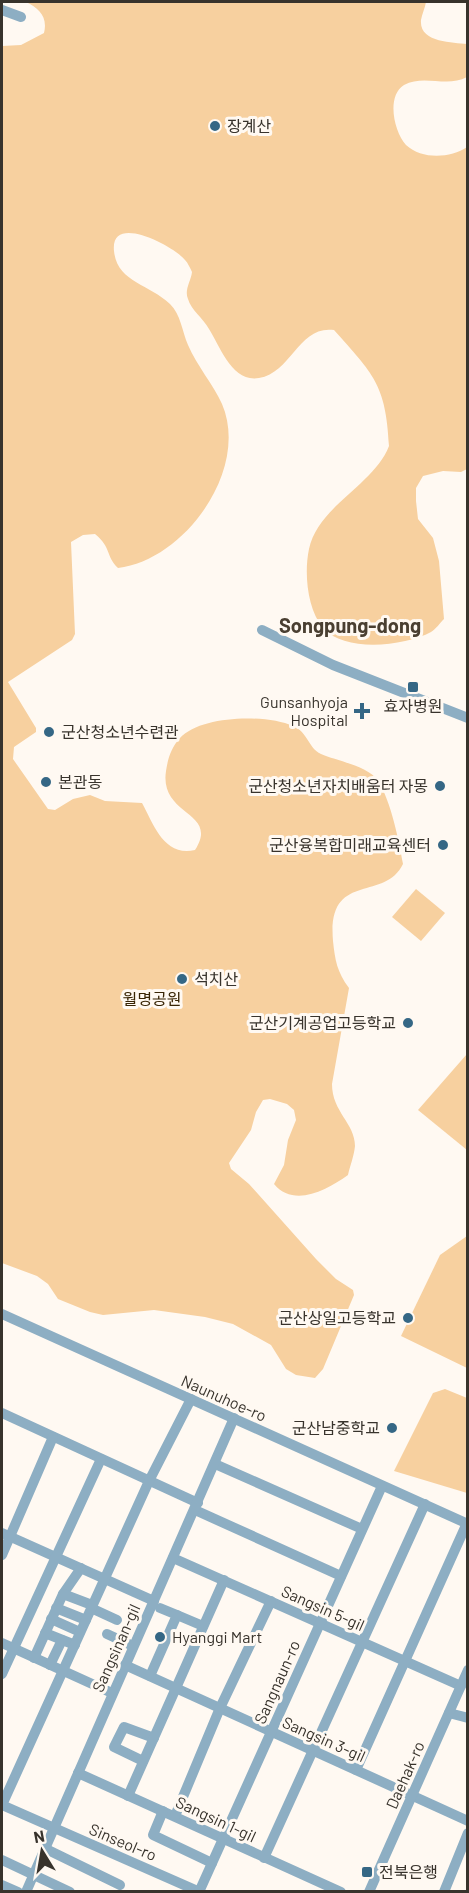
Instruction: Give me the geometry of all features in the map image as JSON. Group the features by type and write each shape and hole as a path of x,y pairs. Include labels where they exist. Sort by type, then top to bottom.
{"street":[{"path":"2,9 21,17"},
{"path":"262,630 333,665 468,718"},
{"name":"Naunuhoe-ro","path":"2,1314 467,1524"},
{"path":"2,1805 149,1481 191,1399"},
{"path":"3,1418 53,1437 149,1481 341,1576"},
{"name":"Sangsinan-gil","path":"26,1892 133,1646 157,1604 173,1558 234,1419"},
{"path":"2,1555 5,1534 53,1437"},
{"path":"2,1674 12,1648 58,1558 101,1459"},
{"path":"215,1464 363,1529"},
{"name":"Sangnaun-ro","path":"199,1891 382,1486"},
{"path":"264,1858 425,1504"},
{"path":"356,1770 467,1524"},
{"path":"5,1534 105,1579 177,1616 203,1626"},
{"name":"Sangsin 5-gil","path":"173,1558 461,1686"},
{"path":"34,1658 63,1594 81,1568"},
{"path":"128,1796 224,1580"},
{"path":"63,1594 117,1620"},
{"path":"175,1816 220,1708 271,1601"},
{"path":"56,1608 86,1620"},
{"path":"150,1676 177,1616"},
{"path":"51,1619 80,1632"},
{"path":"45,1633 75,1645"},
{"path":"107,1634 133,1646"},
{"path":"51,1665 62,1640"},
{"path":"2,1643 112,1693"},
{"name":"Sangsin 3-gil","path":"125,1665 468,1821"},
{"name":"Daehak-ro","path":"369,1892 468,1670"},
{"path":"448,1713 468,1718"},
{"path":"143,1761 114,1747 124,1726 154,1738"},
{"name":"Sangsin 1-gil","path":"78,1773 341,1892"},
{"name":"Sinseol-ro","path":"2,1805 199,1891"},
{"path":"163,1811 153,1835 212,1863"},
{"path":"444,1892 468,1833"},
{"path":"46,1849 120,1885"},
{"path":"2,1860 70,1892"},
{"path":"2,1885 18,1892"}],"green space":[{"name":"월명공원","path":"26,2 426,2 421,20 425,33 438,40 467,44 467,77 452,81 419,81 404,85 398,90 394,105 398,132 406,145 413,150 436,156 460,151 467,147 467,469 461,472 443,471 423,476 416,488 418,519 433,538 439,561 444,619 433,631 420,637 376,645 360,644 333,636 323,628 313,611 308,590 307,568 309,549 314,534 334,508 382,460 389,446 385,408 381,394 359,358 334,330 322,330 304,341 280,367 270,374 259,378 241,375 228,362 190,303 187,292 192,272 186,261 157,241 132,233 122,234 115,240 114,251 121,270 135,282 162,297 174,308 192,353 222,404 228,429 227,456 219,482 206,507 188,530 166,548 143,561 118,568 104,543 95,534 83,535 71,542 75,634 72,640 8,682 36,728 36,732 14,747 13,759 48,809 55,810 73,799 90,795 105,801 142,803 161,837 175,849 195,850 201,837 200,828 195,820 171,797 166,786 168,762 172,749 180,738 190,730 203,725 251,718 293,726 302,732 313,748 321,754 368,771 383,789 394,821 403,864 394,876 348,896 339,904 334,919 333,941 336,960 339,971 349,988 332,1084 339,1110 354,1138 355,1146 348,1175 321,1191 301,1196 282,1191 274,1184 284,1165 288,1140 296,1120 294,1110 287,1104 270,1099 263,1100 256,1112 251,1130 229,1163 231,1169 249,1184 316,1259 336,1279 353,1290 354,1295 323,1369 315,1378 296,1375 286,1369 271,1345 233,1324 205,1317 154,1310 103,1315 90,1312 58,1299 48,1284 37,1276 2,1263 2,46 21,45 44,33 45,22 41,14"},
{"path":"416,889 445,913 421,941 392,917"},
{"path":"467,1054 467,1150 418,1110"},
{"path":"467,1236 467,1368 401,1336 440,1255"},
{"path":"445,1389 467,1398 467,1493 394,1471 433,1393"}],"place":[{"name":"장계산","path":"215,126"},
{"name":"효자병원","path":"413,687"},
{"name":"Gunsanhyoja Hospital","path":"362,711"},
{"name":"군산청소년수련관","path":"49,732"},
{"name":"본관동","path":"46,782"},
{"name":"군산청소년자치배움터 자몽","path":"440,786"},
{"name":"군산융복합미래교육센터","path":"443,845"},
{"name":"석치산","path":"182,979"},
{"name":"군산기계공업고등학교","path":"408,1023"},
{"name":"군산상일고등학교","path":"408,1318"},
{"name":"군산남중학교","path":"392,1428"},
{"name":"Hyanggi Mart","path":"160,1637"},
{"name":"전북은행","path":"367,1872"}],"district":[{"name":"Songpung-dong","path":"350,626"}]}
